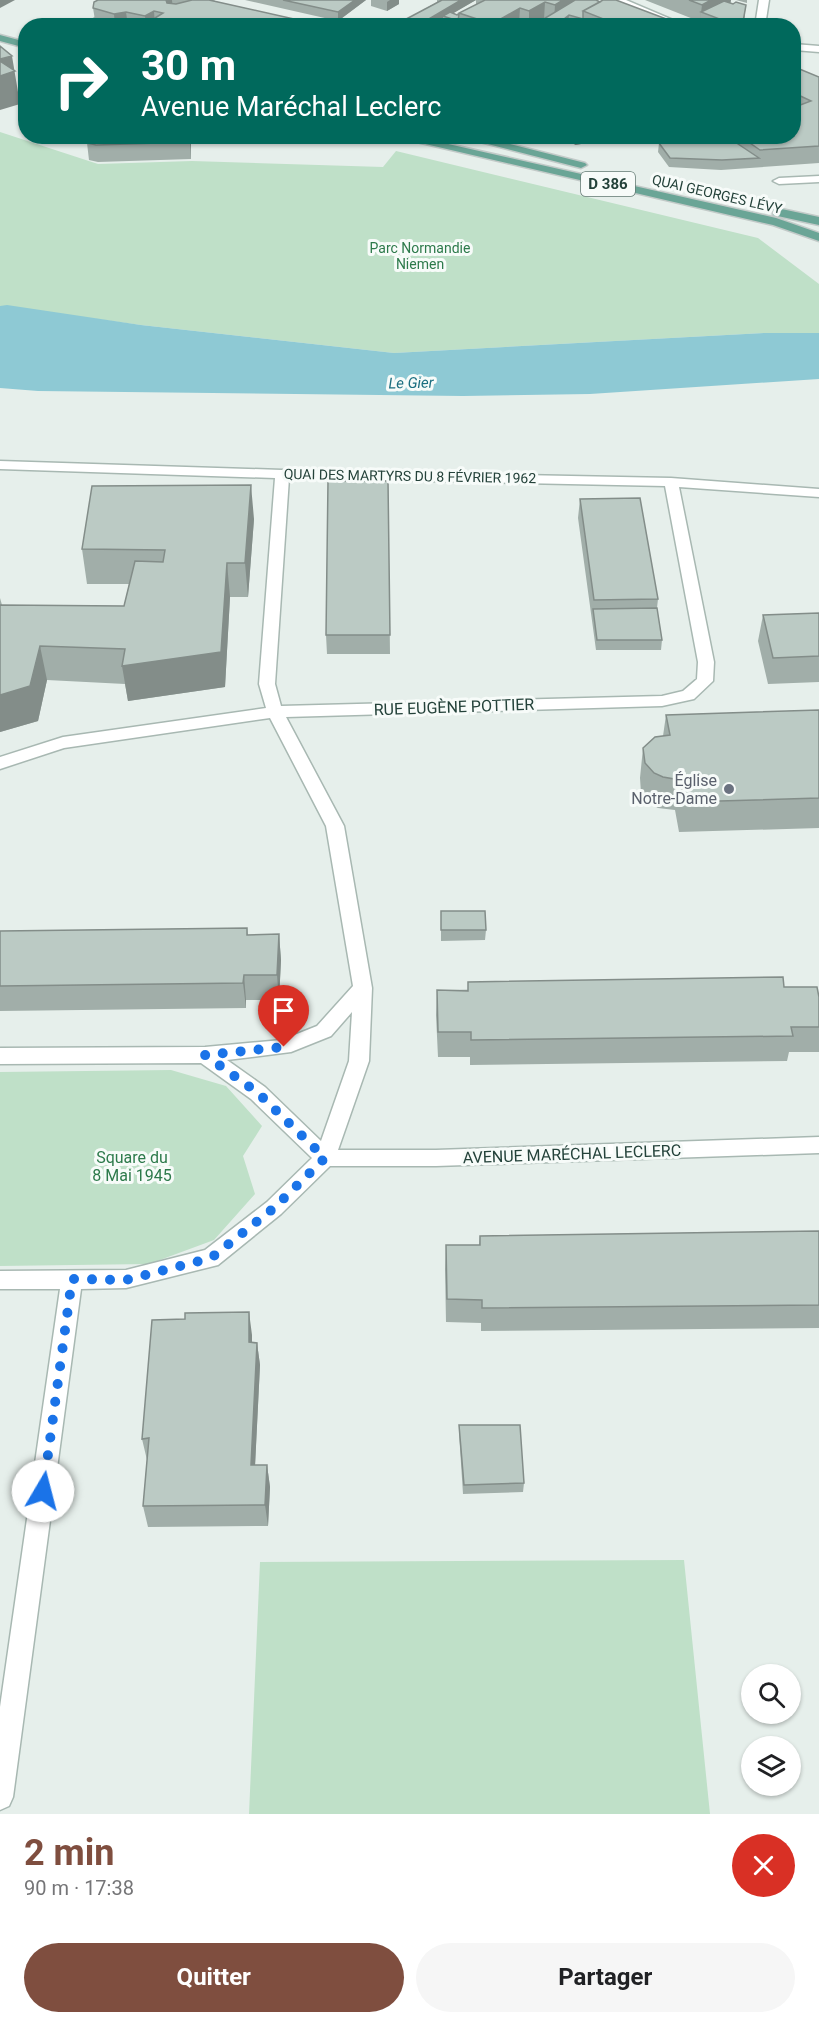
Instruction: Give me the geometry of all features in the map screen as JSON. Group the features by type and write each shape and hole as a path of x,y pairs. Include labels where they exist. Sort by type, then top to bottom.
{"main road":[{"path":"0,38 18,43"},
{"name":"QUAI GEORGES LÉVY","path":"431,144 776,222 819,237"},
{"name":"QUAI GEORGES LÉVY","path":"496,144 819,221"}],"street":[{"path":"101,18 128,0"},
{"path":"617,0 662,18"},
{"path":"761,18 764,0"},
{"path":"801,48 819,49"},
{"path":"779,181 819,179"},
{"name":"QUAI DES MARTYRS DU 8 FÉVRIER 1962","path":"0,465 282,474 671,482 819,493"},
{"path":"0,1280 126,1280 211,1258 274,1208 325,1158 359,1061 363,988 335,826 274,712 267,684 282,474"},
{"name":"RUE EUGÈNE POTTIER","path":"0,763 63,742 274,712 662,701 688,695 705,681 706,662 671,482"},
{"path":"0,1056 205,1055 284,1047 324,1031 363,988"},
{"path":"205,1055 258,1093 325,1158"},
{"name":"AVENUE MARÉCHAL LECLERC","path":"325,1158 436,1158 819,1145"},
{"path":"0,1797 72,1279"}],"green space":[{"name":"Parc Normandie Niemen","path":"0,132 18,138 18,144 37,144 98,164 192,161 383,167 396,151 758,238 819,284 819,333 764,333 394,353 141,325 0,306"},
{"name":"Square du 8 Mai 1945","path":"171,1070 226,1086 262,1126 243,1156 255,1194 214,1240 149,1264 0,1266 0,1072"},
{"path":"684,1560 710,1814 249,1814 260,1562"}],"water":[{"name":"Le Gier","path":"7,305 141,325 394,353 764,333 819,333 819,379 590,394 463,396 38,391 0,388 0,306"}],"building":[{"path":"98,0 166,0 167,3 176,4 192,0 209,0 289,18 155,18 163,13 154,11 145,16 126,12 114,14 93,8 94,2"},
{"path":"283,0 355,0 338,12"},
{"path":"442,0 461,0 431,18 408,18"},
{"path":"485,0 563,0 555,5 545,2 529,11 520,8 502,18 474,18 459,13"},
{"path":"575,0 600,2 583,11 583,18 569,15 565,18 545,18"},
{"path":"603,0 616,0 664,18 601,18 583,11"},
{"path":"689,0 711,0 702,5"},
{"path":"724,1 746,5 744,18 717,18 701,12"},
{"path":"450,12 459,14 458,18 443,16"},
{"path":"0,46 12,56 0,59"},
{"path":"0,61 15,71 0,76"},
{"path":"801,70 819,77 819,146 760,150 751,144 801,144 801,105 811,101 801,96"},
{"path":"660,144 738,144 759,158 722,160 670,158"},
{"path":"328,481 388,481 390,635 326,635"},
{"path":"251,485 245,563 227,563 221,652 122,666 125,649 40,646 30,686 0,695 0,605 124,606 135,561 163,562 165,550 82,549 92,486"},
{"path":"640,498 658,599 594,600 580,499"},
{"path":"657,608 662,640 597,640 593,609"},
{"path":"819,613 819,656 773,658 763,615"},
{"name":"Église Notre-Dame","path":"819,710 819,798 684,802 680,780 654,773 645,763 643,748 655,737 670,735 666,715"},
{"path":"441,911 485,911 486,930 441,930"},
{"path":"247,928 247,935 279,934 277,975 244,975 243,983 0,986 0,931"},
{"path":"783,977 784,987 817,987 819,1027 791,1027 793,1036 471,1040 471,1032 438,1032 437,990 468,991 468,982"},
{"path":"819,1231 819,1305 482,1308 482,1300 447,1299 446,1245 480,1245 480,1236"},
{"path":"249,1312 249,1342 257,1343 251,1465 267,1465 265,1505 143,1506 149,1438 142,1439 152,1320 185,1319 185,1313"},
{"path":"459,1425 520,1425 524,1483 464,1485"}],"place":[{"name":"Église Notre-Dame","path":"729,789"}],"route":[{"path":"43,1491 72,1279 126,1280 211,1258 274,1208 325,1158 258,1093 205,1055 284,1047"}]}
